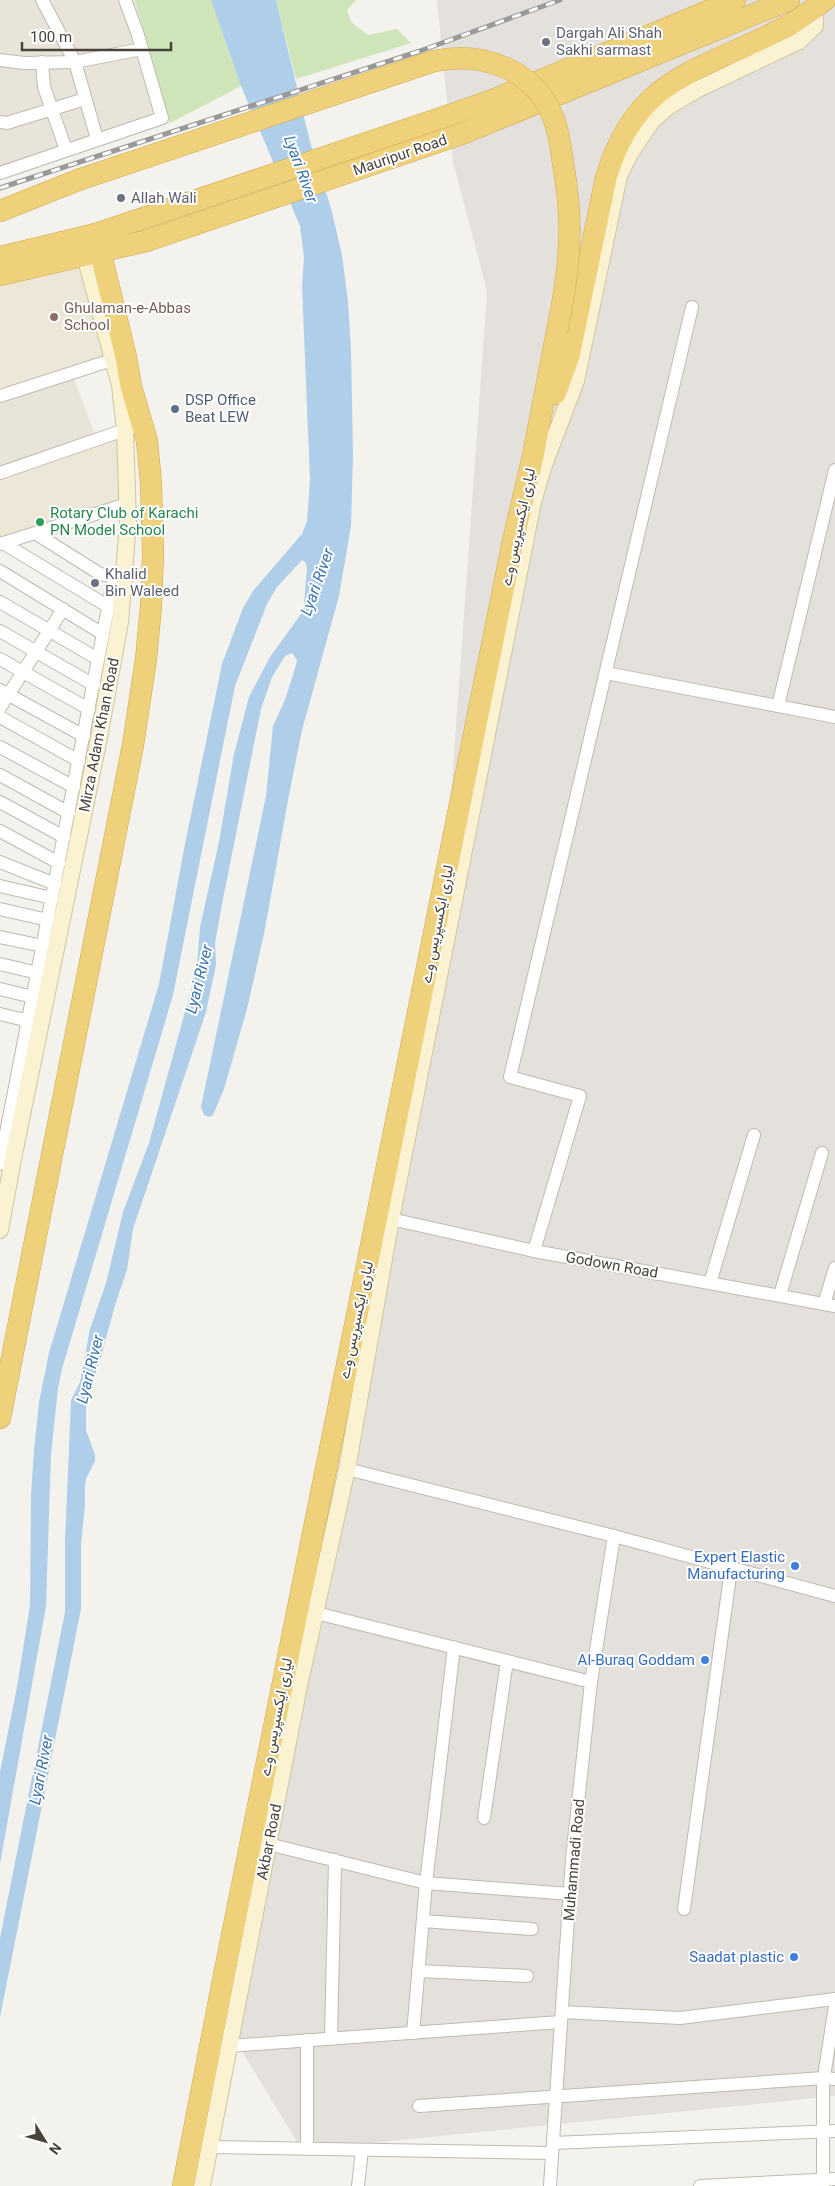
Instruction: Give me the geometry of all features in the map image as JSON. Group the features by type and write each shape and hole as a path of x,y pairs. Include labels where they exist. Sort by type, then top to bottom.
{"highway":[{"path":"695,17 716,0"},
{"name":"Mauripur Road","path":"0,275 90,245 141,218 493,100 735,0"},
{"name":"Mauripur Road","path":"0,257 90,245 146,240 464,133 789,0"},
{"path":"534,456 569,356 606,178 620,141 639,112 657,94 681,76 788,26 818,5"},
{"path":"0,211 78,180 434,61 466,56 497,63 518,74 536,89 545,102 558,131 570,215 565,288 534,456"},
{"path":"0,1418 115,840 142,687 151,606 153,555 150,462 133,427 131,386 126,356 90,245"},
{"name":"لیاری ایکسپریس وے","path":"183,2186 319,1500 514,541 534,456"}],"street":[{"path":"42,0 75,62 97,139"},
{"path":"0,173 162,118 142,49 125,0"},
{"name":"Akbar Road","path":"202,2186 298,1686 347,1469 391,1219 533,502 544,465 576,381 619,176 640,138 652,121 669,106 696,90 798,41 815,26 818,5"},
{"path":"0,60 75,62 142,49"},
{"path":"42,62 44,87 66,150"},
{"path":"0,122 7,123 85,99"},
{"name":"Mirza Adam Khan Road","path":"0,1230 99,738 120,622 119,578 133,427 120,385 90,245"},
{"path":"534,1252 580,1096 510,1077 692,307"},
{"path":"0,396 115,359"},
{"path":"0,473 133,427"},
{"path":"778,706 835,470"},
{"path":"1,544 127,504"},
{"path":"0,1164 6,1103 29,1021 103,634 109,607 119,578 100,574 34,533"},
{"path":"1,544 109,607"},
{"path":"0,571 103,634"},
{"path":"0,602 98,659"},
{"path":"0,708 4,692 23,672 63,609"},
{"path":"0,631 94,685"},
{"path":"0,659 89,709"},
{"path":"606,673 835,717"},
{"path":"4,692 84,736"},
{"path":"0,717 79,761"},
{"path":"0,747 74,787"},
{"path":"0,775 69,813"},
{"path":"0,802 64,837"},
{"path":"0,831 59,863"},
{"path":"0,862 55,884"},
{"path":"0,886 52,898"},
{"path":"0,909 48,920"},
{"path":"0,936 43,946"},
{"path":"0,964 38,973"},
{"path":"0,989 33,997"},
{"path":"0,1014 29,1021"},
{"path":"710,1283 754,1135"},
{"path":"780,1295 822,1153"},
{"name":"Godown Road","path":"391,1219 534,1252 830,1305"},
{"path":"830,1305 835,1268"},
{"path":"347,1469 614,1536 835,1596"},
{"name":"Muhammadi Road","path":"550,2186 570,1894 592,1682 614,1536"},
{"path":"684,1909 731,1569"},
{"path":"316,1613 592,1682"},
{"path":"413,2032 426,1883 454,1647"},
{"path":"484,1818 507,1661"},
{"path":"268,1844 426,1883 570,1894"},
{"path":"330,2039 335,1860"},
{"path":"423,1921 532,1929"},
{"path":"418,1971 527,1976"},
{"path":"230,2046 413,2032 562,2017 680,2018 835,1999"},
{"path":"700,2186 827,2181 829,2079 835,2006"},
{"path":"307,2040 307,2149"},
{"path":"419,2106 829,2079"},
{"path":"210,2147 362,2150 552,2148 829,2131"},
{"path":"358,2186 362,2150"}],"shaded area":[{"path":"0,0 135,0 170,123 0,180"},
{"path":"437,0 835,0 835,2096 302,2150 234,2038 435,1021 487,291 453,162"},
{"name":"Ghulaman-e-Abbas School","path":"96,258 116,359 0,396 0,275"},
{"path":"72,373 97,440 0,473 0,396"},
{"name":"Rotary Club of Karachi PN Model School","path":"125,430 127,504 0,544 0,473"}],"green space":[{"path":"135,0 211,0 241,86 170,123"},
{"path":"276,0 356,0 347,10 351,22 368,35 397,29 411,43 296,79"}],"water":[{"name":"Lyari River","path":"211,0 276,0 310,142 331,208 342,255 348,301 351,350 353,454 351,526 339,596 302,730 264,934 247,1009 224,1089 213,1115 209,1117 204,1115 201,1107 266,796 273,726 285,700 297,660 292,653 285,656 272,677 261,709 222,904 215,943 216,965 206,1012 133,1229 127,1270 86,1402 86,1430 95,1455 95,1461 86,1479 85,1486 81,1545 81,1609 0,2017 0,1938 65,1612 65,1541 71,1400 80,1382 90,1329 106,1283 123,1212 149,1143 194,979 200,927 219,842 234,754 249,697 270,657 301,614 304,605 307,567 306,563 302,560 277,587 267,604 235,686 173,995 62,1369 58,1388 51,1454 46,1606 0,1864 0,1772 17,1687 30,1605 31,1495 34,1450 39,1402 49,1353 159,984 185,844 222,664 243,608 253,591 302,534 307,521 310,480 302,286 304,257 300,226 241,86"}],"railway":[{"path":"0,188 420,51 560,0"}],"place":[{"name":"Dargah Ali Shah Sakhi sarmast","path":"546,42"},
{"name":"Allah Wali","path":"121,198"},
{"name":"Ghulaman-e-Abbas School","path":"54,317"},
{"name":"DSP Office Beat LEW","path":"175,409"},
{"name":"Rotary Club of Karachi PN Model School","path":"40,522"},
{"name":"Khalid Bin Waleed","path":"95,583"},
{"name":"Expert Elastic Manufacturing","path":"795,1566"},
{"name":"Al-Buraq Goddam","path":"705,1660"},
{"name":"Saadat plastic","path":"794,1957"}]}
